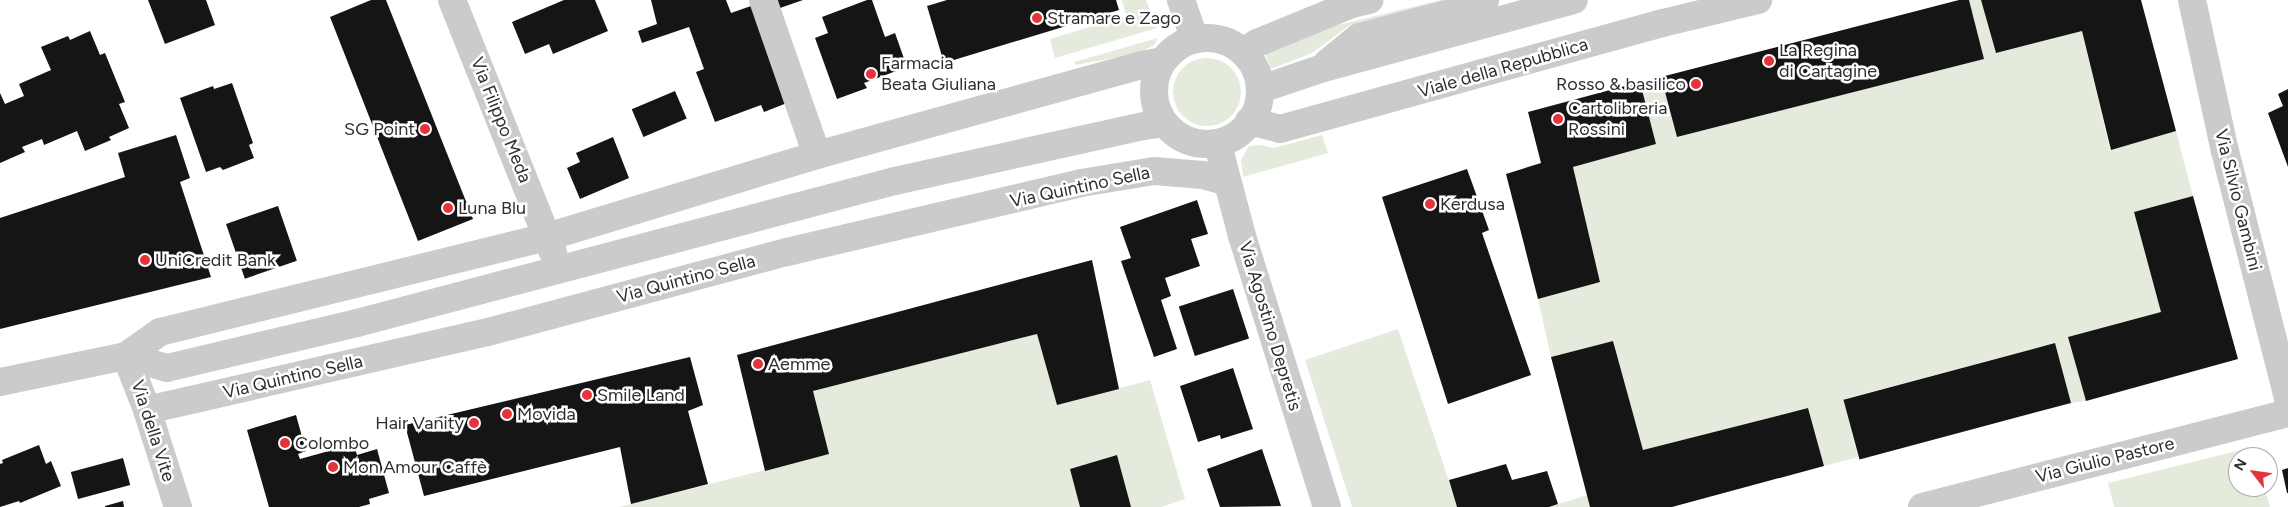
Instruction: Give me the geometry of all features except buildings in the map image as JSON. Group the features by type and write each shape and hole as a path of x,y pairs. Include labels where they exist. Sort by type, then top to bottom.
{"street":[{"name":"Via Filippo Meda","path":"452,0 547,236 558,269"},
{"path":"763,0 817,155"},
{"path":"1181,0 1194,40"},
{"path":"1243,52 1257,43 1352,4 1370,0"},
{"path":"1320,69 1360,37 1472,7 1485,0"},
{"path":"1261,89 1320,69 1574,0"},
{"name":"Viale della Repubblica","path":"1249,121 1280,129 1663,23 1758,0"},
{"name":"Via Silvio Gambini","path":"2192,0 2225,151 2288,399"},
{"path":"1213,39 1243,52 1253,62 1259,76 1261,89 1256,107 1249,121 1240,131 1218,145 1202,145 1187,140 1165,123 1157,109 1154,92 1156,76 1163,61 1175,49 1194,40 1213,39"},
{"path":"0,382 126,356 160,332 547,236 817,155 1142,64 1163,61"},
{"path":"126,356 167,368 357,323 895,181 1165,123"},
{"name":"Via Agostino Depretis","path":"1218,145 1227,182 1328,507"},
{"name":"Via Quintino Sella","path":"147,410 488,332 787,252 1081,183 1154,170 1203,175 1227,182"},
{"path":"357,323 366,360"},
{"name":"Via della Vite","path":"126,356 147,410 178,507"},
{"name":"Via Giulio Pastore","path":"1922,507 2288,413"}],"green space":[{"path":"1122,0 1146,0 1157,28 1055,58 1050,39 1126,16"},
{"path":"1441,0 1452,0 1350,25 1312,53 1271,69 1265,53 1326,28"},
{"path":"1969,0 1981,0 1997,53 2082,31 2110,150 2176,131 2193,196 2134,212 2161,312 2069,337 2086,401 2071,403 2055,343 1844,399 1858,457 1824,466 1808,408 1643,450 1613,341 1551,357 1538,299 1600,281 1573,167 1656,144 1640,82 1661,77 1677,137 1984,59"},
{"path":"1158,38 1154,45 1139,53 1076,65 1074,62"},
{"path":"1207,58 1220,60 1231,68 1239,79 1241,92 1239,105 1231,116 1220,124 1207,126 1194,124 1183,116 1175,105 1173,92 1175,79 1183,68 1194,60"},
{"path":"1322,135 1328,153 1243,177 1241,160 1249,146 1260,145 1274,148"},
{"path":"1398,329 1457,507 1352,507 1305,360"},
{"path":"1037,334 1057,405 1150,380 1185,499 1161,507 1131,507 1117,455 1070,469 1080,507 619,507 828,454 813,391"},
{"path":"2228,453 2228,497 2267,497 2270,507 2114,507 2108,483"},
{"path":"1587,495 1590,507 1549,507"}],"place":[{"name":"Stramare e Zago","path":"1037,18"},
{"name":"La Regina di Cartagine","path":"1769,61"},
{"name":"Farmacia Beata Giuliana","path":"871,74"},
{"name":"Rosso & basilico","path":"1696,84"},
{"name":"Cartolibreria Rossini","path":"1558,119"},
{"name":"SG Point","path":"425,129"},
{"name":"Kerdusa","path":"1430,204"},
{"name":"Luna Blu","path":"448,208"},
{"name":"UniCredit Bank","path":"145,260"},
{"name":"Aemme","path":"758,364"},
{"name":"Smile Land","path":"587,395"},
{"name":"Movida","path":"507,414"},
{"name":"Hair Vanity","path":"474,423"},
{"name":"Colombo","path":"285,443"},
{"name":"Mon Amour Caffè","path":"333,467"}]}
